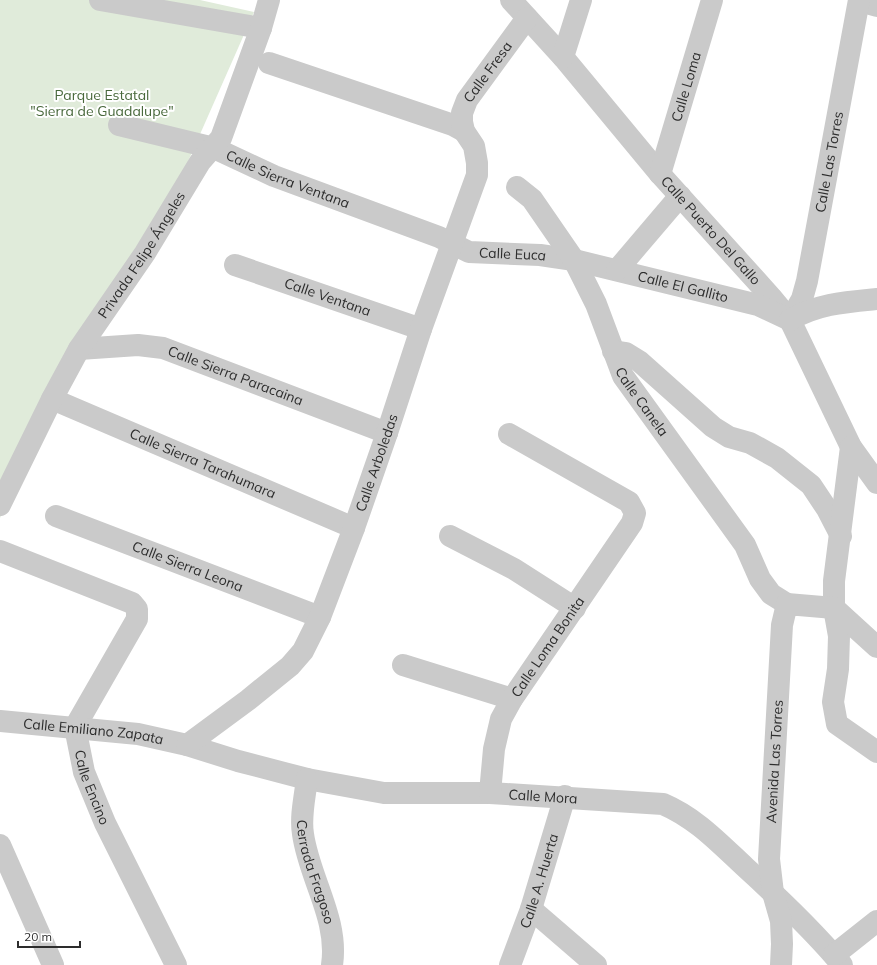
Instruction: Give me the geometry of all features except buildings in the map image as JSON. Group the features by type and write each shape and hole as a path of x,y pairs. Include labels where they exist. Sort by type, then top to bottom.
{"street":[{"path":"100,0 261,28"},
{"name":"Privada Felipe Ángeles","path":"0,505 52,399 80,349 145,253 200,162 222,138 270,0"},
{"name":"Calle Puerto Del Gallo","path":"511,0 563,57 660,174 790,320 851,447 877,483"},
{"path":"563,57 581,0"},
{"name":"Calle Loma","path":"660,174 712,0"},
{"name":"Calle Las Torres","path":"790,320 802,299 807,281 865,2"},
{"name":"Calle Fresa","path":"464,131 462,113 466,100 527,18"},
{"path":"269,63 453,125 464,131"},
{"name":"Calle Sierra Ventana","path":"119,125 214,148 274,176 453,244"},
{"name":"Calle Arboledas","path":"186,745 248,700 290,666 303,651 320,617 354,528 421,329 477,175 477,163 474,146 464,131"},
{"name":"Calle Canela","path":"517,187 532,199 574,260 596,304 624,376 745,546 760,579 771,594 787,604"},
{"path":"617,270 680,196"},
{"name":"Calle Euca","path":"453,244 469,252 476,253 504,253 574,260"},
{"name":"Calle El Gallito","path":"574,260 758,305 790,320"},
{"name":"Calle Ventana","path":"235,265 421,329"},
{"path":"790,320 805,311 824,306 877,299"},
{"name":"Calle Sierra Paracaina","path":"80,349 138,345 163,348 387,433"},
{"path":"613,351 626,353 639,361 713,427 729,437 750,443 777,458 811,484 827,509 840,536"},
{"name":"Calle Sierra Tarahumara","path":"52,399 354,528"},
{"name":"Calle Loma Bonita","path":"490,793 494,749 501,719 512,699 632,522 635,513 629,502 509,434"},
{"path":"851,447 834,581 834,608 839,636 838,669 833,702 835,718 841,729 876,750"},
{"name":"Calle Sierra Leona","path":"56,516 320,617"},
{"path":"450,536 514,569 575,608"},
{"path":"0,551 132,603 137,609 137,619 75,727"},
{"path":"787,604 834,608 877,647"},
{"name":"Avenida Las Torres","path":"781,965 781,921 773,893 769,859 782,625 787,604"},
{"path":"403,665 512,699"},
{"name":"Calle Emiliano Zapata","path":"0,721 138,734 186,745"},
{"name":"Calle Encino","path":"75,727 84,772 105,822 176,965"},
{"name":"Calle Mora","path":"186,745 238,761 307,779 384,793 490,793 565,796 663,804 682,812 699,824 773,893 838,960"},
{"name":"Cerrada Fragoso","path":"307,779 302,832 329,920 333,940 332,965"},
{"name":"Calle A. Huerta","path":"510,965 532,909 565,796"},
{"path":"0,845 53,965"},
{"path":"532,909 596,965"},
{"path":"838,960 877,921"}],"green space":[{"name":"Parque Estatal \"Sierra de Guadalupe\"","path":"0,0 200,0 254,12 163,218 59,395 0,518"}]}
